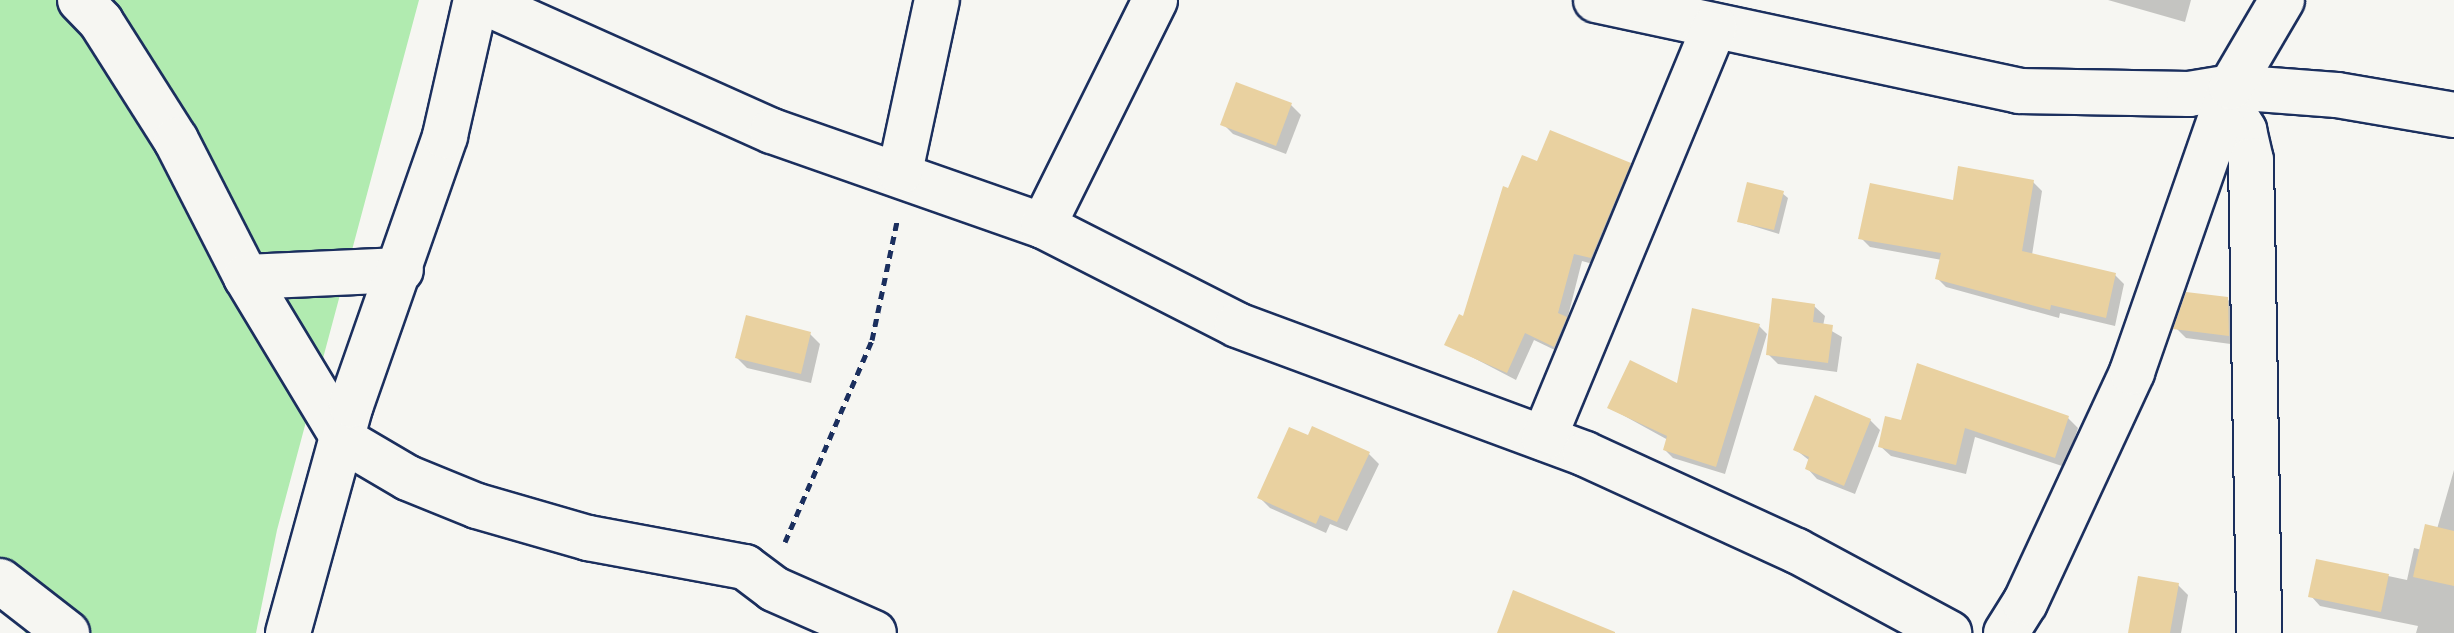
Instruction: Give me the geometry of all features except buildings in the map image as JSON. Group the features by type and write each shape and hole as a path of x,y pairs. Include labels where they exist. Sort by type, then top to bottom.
{"street":[{"path":"80,0 101,22 176,140 246,277 345,441 408,478 477,506 588,538 745,567 774,589 874,633"},
{"path":"288,633 345,441 351,405 401,270 445,136 477,0 772,131 900,172 1043,226 1237,325 1544,438 1797,551 1949,633"},
{"path":"900,172 937,0"},
{"path":"1043,226 1155,0"},
{"path":"1596,0 2019,91 2337,95 2454,115"},
{"path":"2006,633 2025,603 2132,372 2230,96 2282,0"},
{"path":"1544,438 1714,27"},
{"path":"2230,96 2244,130 2251,160 2259,633"},
{"path":"246,277 401,270"},
{"path":"0,581 67,633"}],"path":[{"path":"774,589 776,561 872,340 896,232 900,172"}],"green space":[{"path":"0,0 419,0 277,530 256,633 25,633 0,573"}]}
